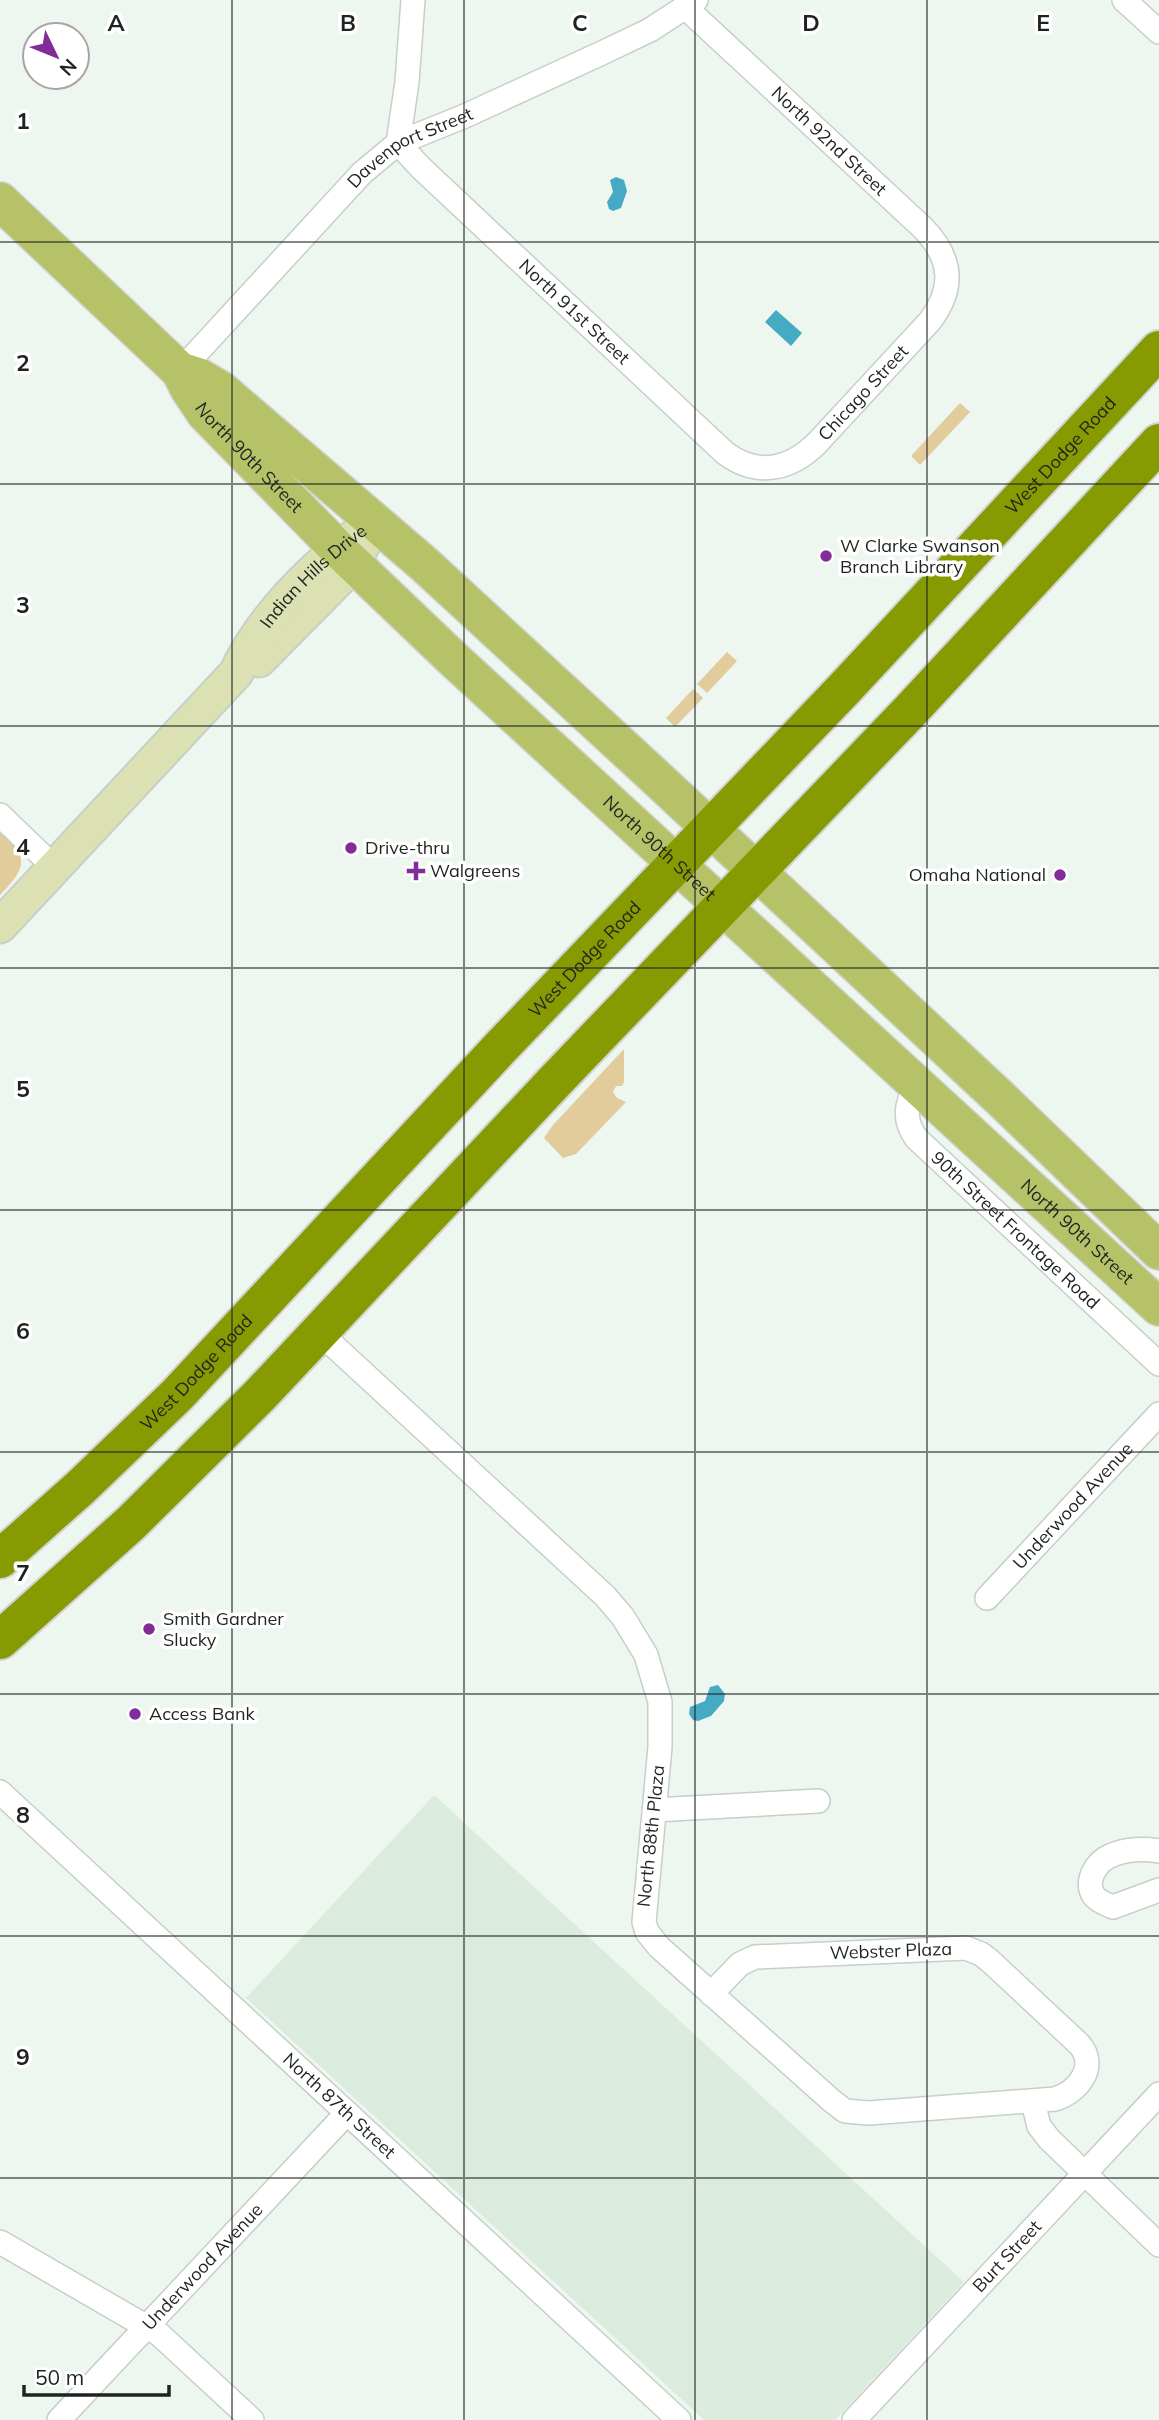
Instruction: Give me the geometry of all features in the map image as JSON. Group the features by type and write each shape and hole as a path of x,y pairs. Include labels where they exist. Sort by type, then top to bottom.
{"highway":[{"name":"West Dodge Road","path":"0,1559 80,1488 177,1395 500,1048 712,829 1159,350"},
{"path":"0,1640 131,1523 320,1333 556,1079 911,710 1159,443"}],"main road":[{"name":"North 90th Street","path":"0,201 180,371 195,400 212,421 345,556 676,865 1159,1307"},
{"name":"North 90th Street","path":"180,371 215,385 375,521 712,829 1000,1098 1159,1251"}],"street":[{"path":"398,143 407,82 413,0"},
{"path":"1124,0 1159,32"},
{"name":"Davenport Street","path":"180,371 362,173 398,143 465,116 604,52 650,30 690,4"},
{"name":"North 92nd Street","path":"690,4 930,235 947,268 946,290"},
{"name":"North 91st Street","path":"398,143 420,167 715,444 738,461 760,467"},
{"name":"Chicago Street","path":"760,467 787,465 805,455 930,321 946,290"},
{"name":"Indian Hills Drive","path":"0,926 236,673 260,630 345,556 375,521"},
{"path":"0,816 55,868"},
{"name":"90th Street Frontage Road","path":"916,1083 906,1108 906,1119 916,1138 1159,1364"},
{"name":"North 88th Plaza","path":"320,1333 600,1591 629,1627 646,1655 660,1702 660,1737 644,1925 654,1942 845,2111 869,2113 1033,2102"},
{"name":"Underwood Avenue","path":"987,1598 1159,1414"},
{"name":"North 87th Street","path":"0,1791 679,2420"},
{"path":"654,1810 818,1801"},
{"path":"1159,1850 1130,1850 1109,1856 1097,1866 1090,1884 1093,1894 1100,1902 1113,1907 1159,1890"},
{"name":"Webster Plaza","path":"711,1994 740,1964 755,1957 956,1948 974,1950 989,1960 1069,2035 1088,2057 1086,2073 1072,2090 1059,2098 1033,2102"},
{"name":"Burt Street","path":"854,2420 1159,2094"},
{"path":"1033,2102 1043,2131 1159,2245"},
{"name":"Underwood Avenue","path":"59,2420 347,2113"},
{"path":"0,2242 147,2326 171,2344 252,2420"}],"shaded area":[{"path":"960,403 970,412 920,465 911,456"},
{"path":"727,652 737,661 707,693 697,684"},
{"path":"693,689 703,698 675,727 666,718"},
{"path":"0,833 17,849 21,864 15,878 0,895"},
{"path":"624,1049 624,1082 622,1086 616,1086 613,1092 617,1098 626,1102 576,1154 563,1158 544,1138"},
{"path":"434,1795 964,2282 835,2420 704,2420 246,1998"}],"water":[{"path":"616,177 624,180 627,191 621,208 613,211 609,209 607,202 613,192 610,180"},
{"path":"776,310 802,333 791,346 765,322"},
{"path":"718,1685 725,1694 724,1701 711,1716 693,1720 689,1714 690,1707 705,1701 710,1687"}],"place":[{"name":"W Clarke Swanson Branch Library","path":"826,556"},
{"name":"Drive-thru","path":"351,848"},
{"name":"Walgreens","path":"416,871"},
{"name":"Omaha National","path":"1060,875"},
{"name":"Smith Gardner Slucky","path":"149,1629"},
{"name":"Access Bank","path":"135,1714"}]}
